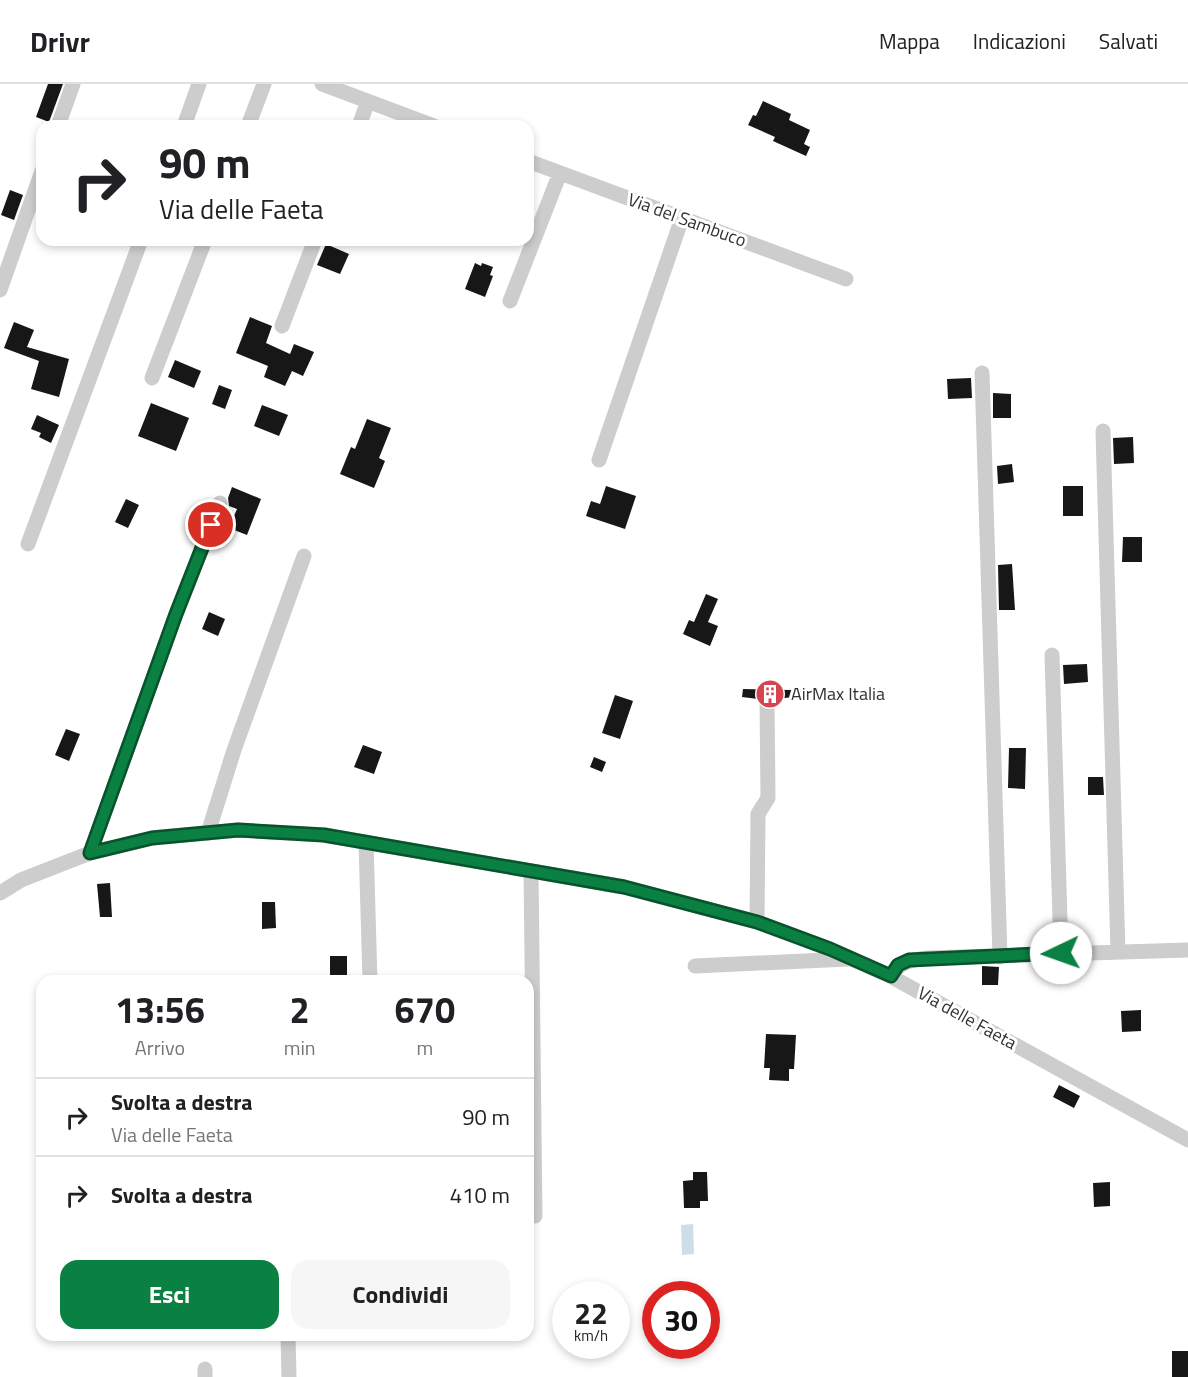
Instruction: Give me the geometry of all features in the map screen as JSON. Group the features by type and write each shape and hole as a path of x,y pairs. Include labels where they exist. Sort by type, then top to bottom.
{"street":[{"path":"60,120 73,84"},
{"path":"186,120 199,84"},
{"path":"250,120 264,84"},
{"path":"322,84 419,120"},
{"path":"360,120 368,101"},
{"name":"Via del Sambuco","path":"534,163 846,279"},
{"path":"534,240 560,173"},
{"path":"0,290 36,188"},
{"path":"599,460 682,218"},
{"path":"28,544 139,246"},
{"path":"152,378 203,246"},
{"path":"282,326 313,246"},
{"path":"510,301 531,246"},
{"path":"982,373 1000,957"},
{"path":"1103,431 1118,952"},
{"path":"90,853 219,502"},
{"path":"208,832 234,750 304,556"},
{"path":"1052,655 1061,953"},
{"path":"757,922 758,814 768,798 768,700"},
{"name":"Via delle Faeta","path":"0,893 21,880 90,853 152,838 238,830 324,835 624,887 757,922 891,976 1188,1140"},
{"path":"366,842 370,975"},
{"path":"531,871 532,975"},
{"path":"891,976 898,965 909,960 1188,950"},
{"path":"695,966 852,959"},
{"path":"534,1130 535,1216"},
{"path":"288,1341 289,1377"}],"shaded area":[{"path":"693,1224 694,1254 682,1255 681,1225"}],"building":[{"path":"48,84 63,84 50,120 36,117"},
{"path":"763,101 791,114 789,120 810,130 804,144 810,147 806,156 773,141 775,137 748,125 753,115 756,116"},
{"path":"10,190 23,195 14,220 1,215"},
{"path":"325,246 349,254 340,274 317,265"},
{"path":"475,263 493,267 490,275 493,276 485,297 465,289"},
{"path":"250,317 272,326 266,343 290,354 294,344 314,352 303,376 292,371 285,386 264,377 268,366 236,353"},
{"path":"14,322 34,330 27,347 69,359 59,397 31,389 39,361 4,348"},
{"path":"175,360 201,371 194,388 168,377"},
{"path":"971,378 972,398 948,399 947,379"},
{"path":"219,385 232,390 225,409 212,404"},
{"path":"993,393 1011,394 1011,418 993,418"},
{"path":"151,403 189,418 176,451 138,436"},
{"path":"262,405 288,415 279,436 254,426"},
{"path":"37,415 59,425 51,443 39,437 41,433 31,429"},
{"path":"367,419 391,428 379,458 385,461 374,488 340,474 351,447 355,449"},
{"path":"1133,437 1134,463 1114,464 1113,438"},
{"path":"1012,464 1014,482 998,484 997,466"},
{"path":"606,486 636,496 625,529 586,516 591,501 600,504"},
{"path":"1063,486 1083,486 1083,516 1063,516"},
{"path":"232,487 261,499 247,535 229,528 237,509 229,506 228,498"},
{"path":"126,499 139,505 128,528 115,522"},
{"path":"1123,537 1142,537 1142,562 1122,562"},
{"path":"1012,564 1015,610 999,610 998,565"},
{"path":"706,594 718,599 708,622 718,626 710,646 683,634 689,620 694,622"},
{"path":"209,612 225,619 218,636 202,629"},
{"path":"1087,664 1088,682 1064,684 1063,665"},
{"path":"743,689 793,690 793,697 777,699 772,692 767,690 762,692 758,699 742,697"},
{"path":"615,695 633,701 620,739 602,733"},
{"path":"66,729 80,734 69,761 55,755"},
{"path":"363,745 382,752 374,774 354,767"},
{"path":"1009,748 1026,748 1025,789 1008,788"},
{"path":"594,757 606,762 602,772 590,767"},
{"path":"1088,777 1103,777 1104,795 1088,795"},
{"path":"110,883 112,917 100,917 97,884"},
{"path":"262,902 275,902 276,928 262,929"},
{"path":"330,956 347,956 347,975 330,975"},
{"path":"982,966 999,967 998,985 982,985"},
{"path":"1141,1010 1141,1031 1122,1032 1121,1011"},
{"path":"766,1034 796,1035 794,1069 789,1069 789,1081 769,1080 770,1068 764,1068"},
{"path":"1059,1085 1080,1096 1074,1108 1053,1097"},
{"path":"693,1172 707,1172 708,1201 700,1201 700,1208 684,1208 683,1181 693,1180"},
{"path":"1110,1182 1110,1206 1094,1207 1093,1183"},
{"path":"1172,1351 1188,1351 1188,1377 1172,1377"}],"place":[{"name":"AirMax Italia","path":"770,694"}],"route":[{"path":"211,525 176,614 90,853 152,838 238,830 324,835 624,887 757,922 830,949 891,976 898,965 909,960 1061,953"}]}
